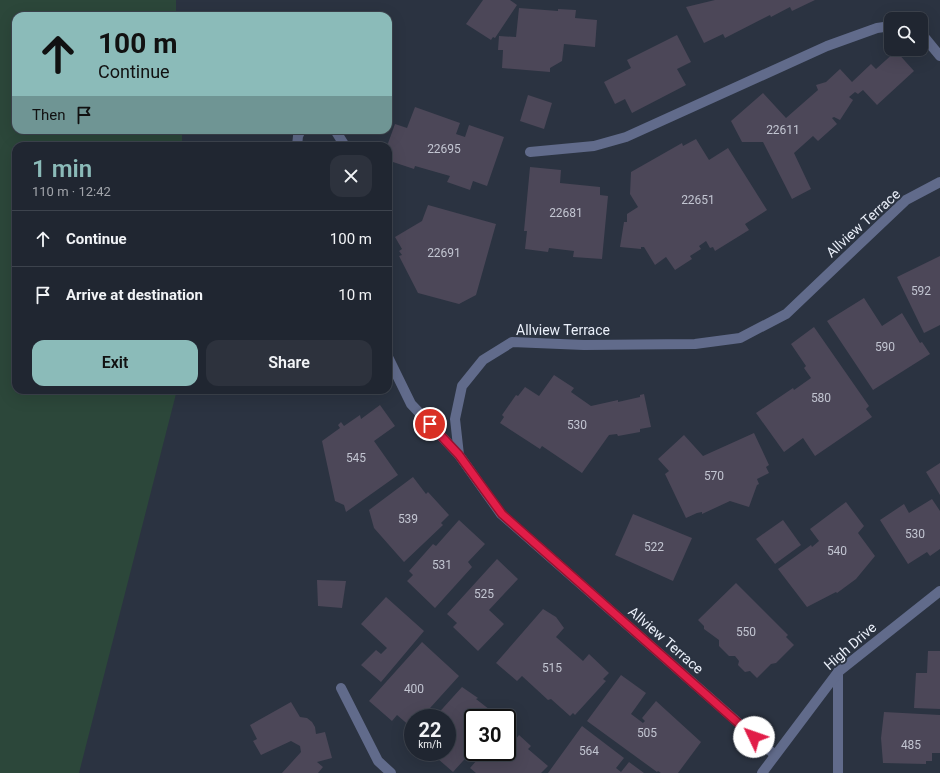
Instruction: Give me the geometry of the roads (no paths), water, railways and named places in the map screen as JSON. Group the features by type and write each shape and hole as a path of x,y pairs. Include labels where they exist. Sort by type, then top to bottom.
{"street":[{"path":"530,152 594,146 626,137 827,46 884,27"},
{"path":"928,41 940,56"},
{"name":"Allview Terrace","path":"775,755 502,514 459,455 455,419 462,386 483,360 512,342 584,345 695,344 740,338 786,314 906,200 940,182"},
{"path":"392,365 411,404 459,455"},
{"name":"High Drive","path":"762,773 838,672 940,591"},
{"path":"838,672 838,773"},
{"path":"341,688 378,761 391,773"}]}
